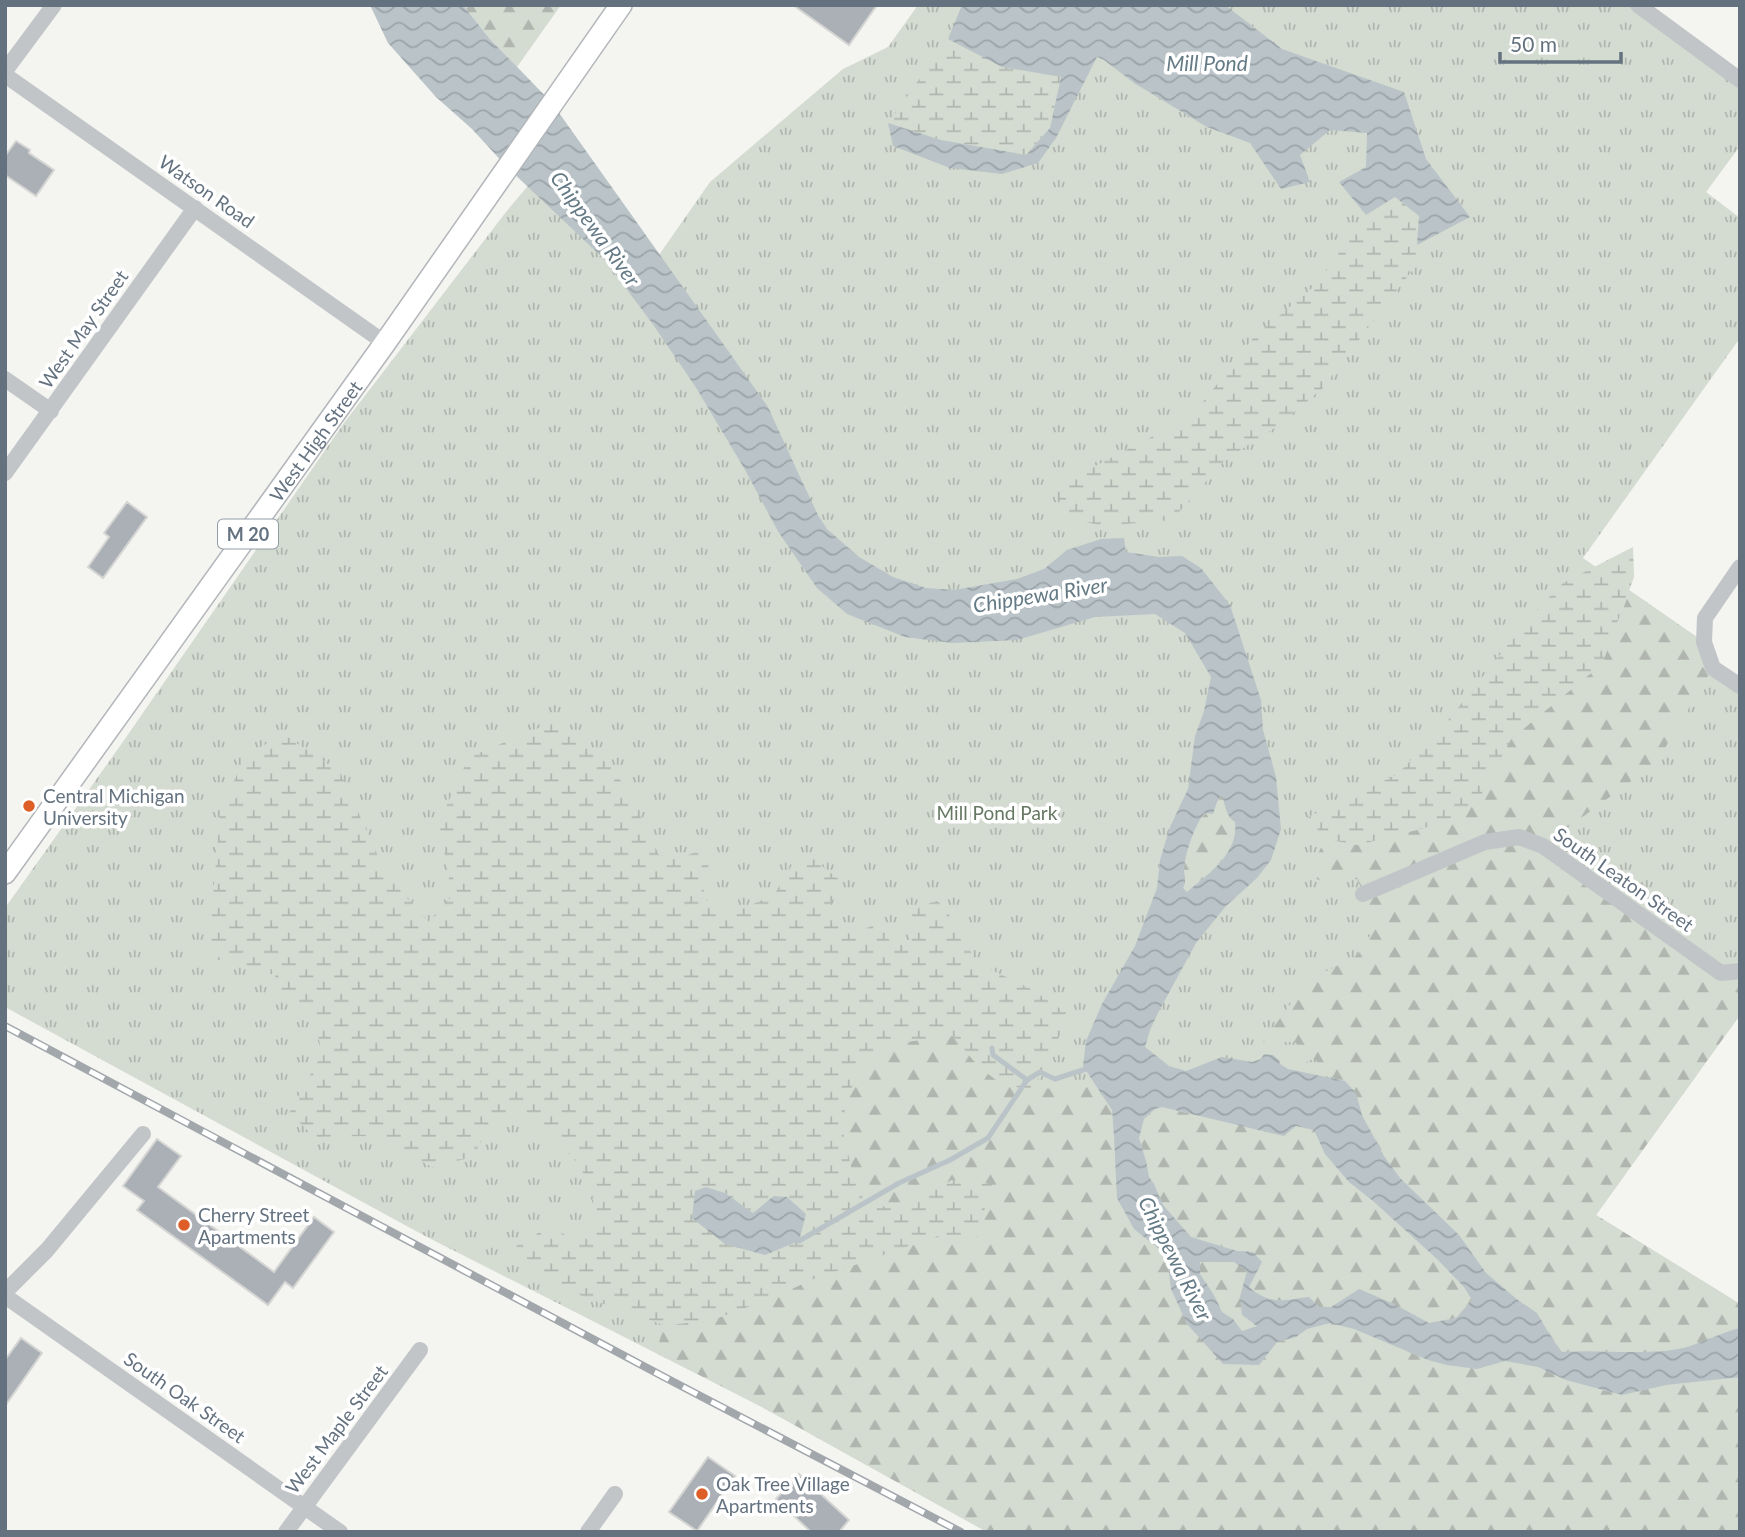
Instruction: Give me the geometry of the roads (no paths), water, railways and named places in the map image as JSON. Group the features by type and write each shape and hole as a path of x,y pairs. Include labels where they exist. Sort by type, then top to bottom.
{"main road":[{"name":"West High Street","path":"5,873 385,343 621,5"}],"street":[{"path":"5,73 54,5"},
{"path":"1638,5 1740,80"},
{"name":"Watson Road","path":"5,73 385,343"},
{"name":"West May Street","path":"5,473 195,208"},
{"path":"5,379 51,411"},
{"path":"1740,567 1705,618 1704,642 1713,668 1740,686"},
{"name":"South Leaton Street","path":"1363,894 1485,842 1519,837 1543,846 1721,973 1740,971"},
{"path":"5,1294 47,1250 143,1134"},
{"name":"South Oak Street","path":"5,1294 340,1532"},
{"name":"West Maple Street","path":"286,1532 420,1350"},
{"path":"588,1532 615,1494"}],"water":[{"name":"Chippewa River","path":"370,5 463,5 489,38 552,103 768,407 827,529 859,557 893,577 926,588 954,590 1017,579 1044,569 1067,550 1101,539 1124,538 1126,552 1159,557 1182,556 1201,568 1230,605 1261,700 1263,730 1276,777 1281,829 1271,860 1257,878 1226,906 1196,943 1158,1013 1145,1047 1169,1066 1186,1071 1222,1057 1252,1062 1261,1059 1264,1054 1273,1055 1288,1069 1345,1081 1356,1093 1362,1115 1384,1156 1400,1178 1459,1235 1486,1273 1537,1313 1562,1352 1669,1350 1690,1346 1740,1328 1740,1377 1666,1385 1622,1395 1566,1380 1538,1367 1505,1361 1477,1369 1447,1365 1428,1360 1354,1329 1330,1323 1307,1329 1296,1337 1277,1342 1259,1365 1223,1364 1187,1324 1171,1289 1167,1255 1134,1229 1117,1198 1112,1110 1083,1066 1086,1041 1102,1004 1135,946 1157,888 1160,860 1170,827 1188,789 1195,736 1204,711 1211,677 1185,633 1155,614 1095,617 1017,640 952,643 905,637 847,614 817,588 779,533 695,386 604,259 436,97 388,43","holes":["1222,795 1228,814 1235,822 1232,844 1220,862 1187,892 1183,888 1184,871 1191,840 1201,818 1205,813 1213,814","1162,1107 1284,1136 1296,1126 1314,1130 1325,1154 1349,1182 1437,1259 1464,1287 1472,1300 1456,1318 1429,1323 1359,1289 1331,1307 1319,1307 1309,1297 1277,1300 1257,1293 1249,1287 1262,1262 1253,1252 1237,1251 1191,1237 1163,1205 1149,1177 1139,1138 1144,1119 1155,1109","1200,1262 1234,1262 1247,1271 1240,1297 1242,1315 1257,1326 1242,1331 1233,1319 1222,1312 1200,1274"]},
{"name":"Mill Pond","path":"962,5 1225,5 1282,49 1404,92 1426,159 1470,217 1417,245 1419,216 1395,197 1366,215 1339,182 1366,167 1367,133 1330,130 1300,155 1310,182 1281,189 1250,143 1207,127 1097,57 1056,138 1038,163 1002,174 950,168 893,146 888,123 941,140 1026,155 1050,128 1061,77 1002,67 948,39"},
{"path":"706,1187 725,1193 753,1213 774,1196 787,1197 806,1214 799,1241 765,1255 725,1244 692,1218 695,1191"}],"waterway":[{"path":"992,1048 993,1055 1027,1080 1040,1072 1055,1079 1086,1069"},
{"path":"799,1241 899,1183 950,1160 988,1138 1027,1080"}],"railway":[{"path":"5,1026 961,1532"}],"place":[{"name":"Central Michigan University","path":"29,806"},
{"name":"Cherry Street Apartments","path":"184,1225"},
{"name":"Oak Tree Village Apartments","path":"702,1494"}],"park label":[{"name":"Mill Pond Park","path":"997,812"}]}
